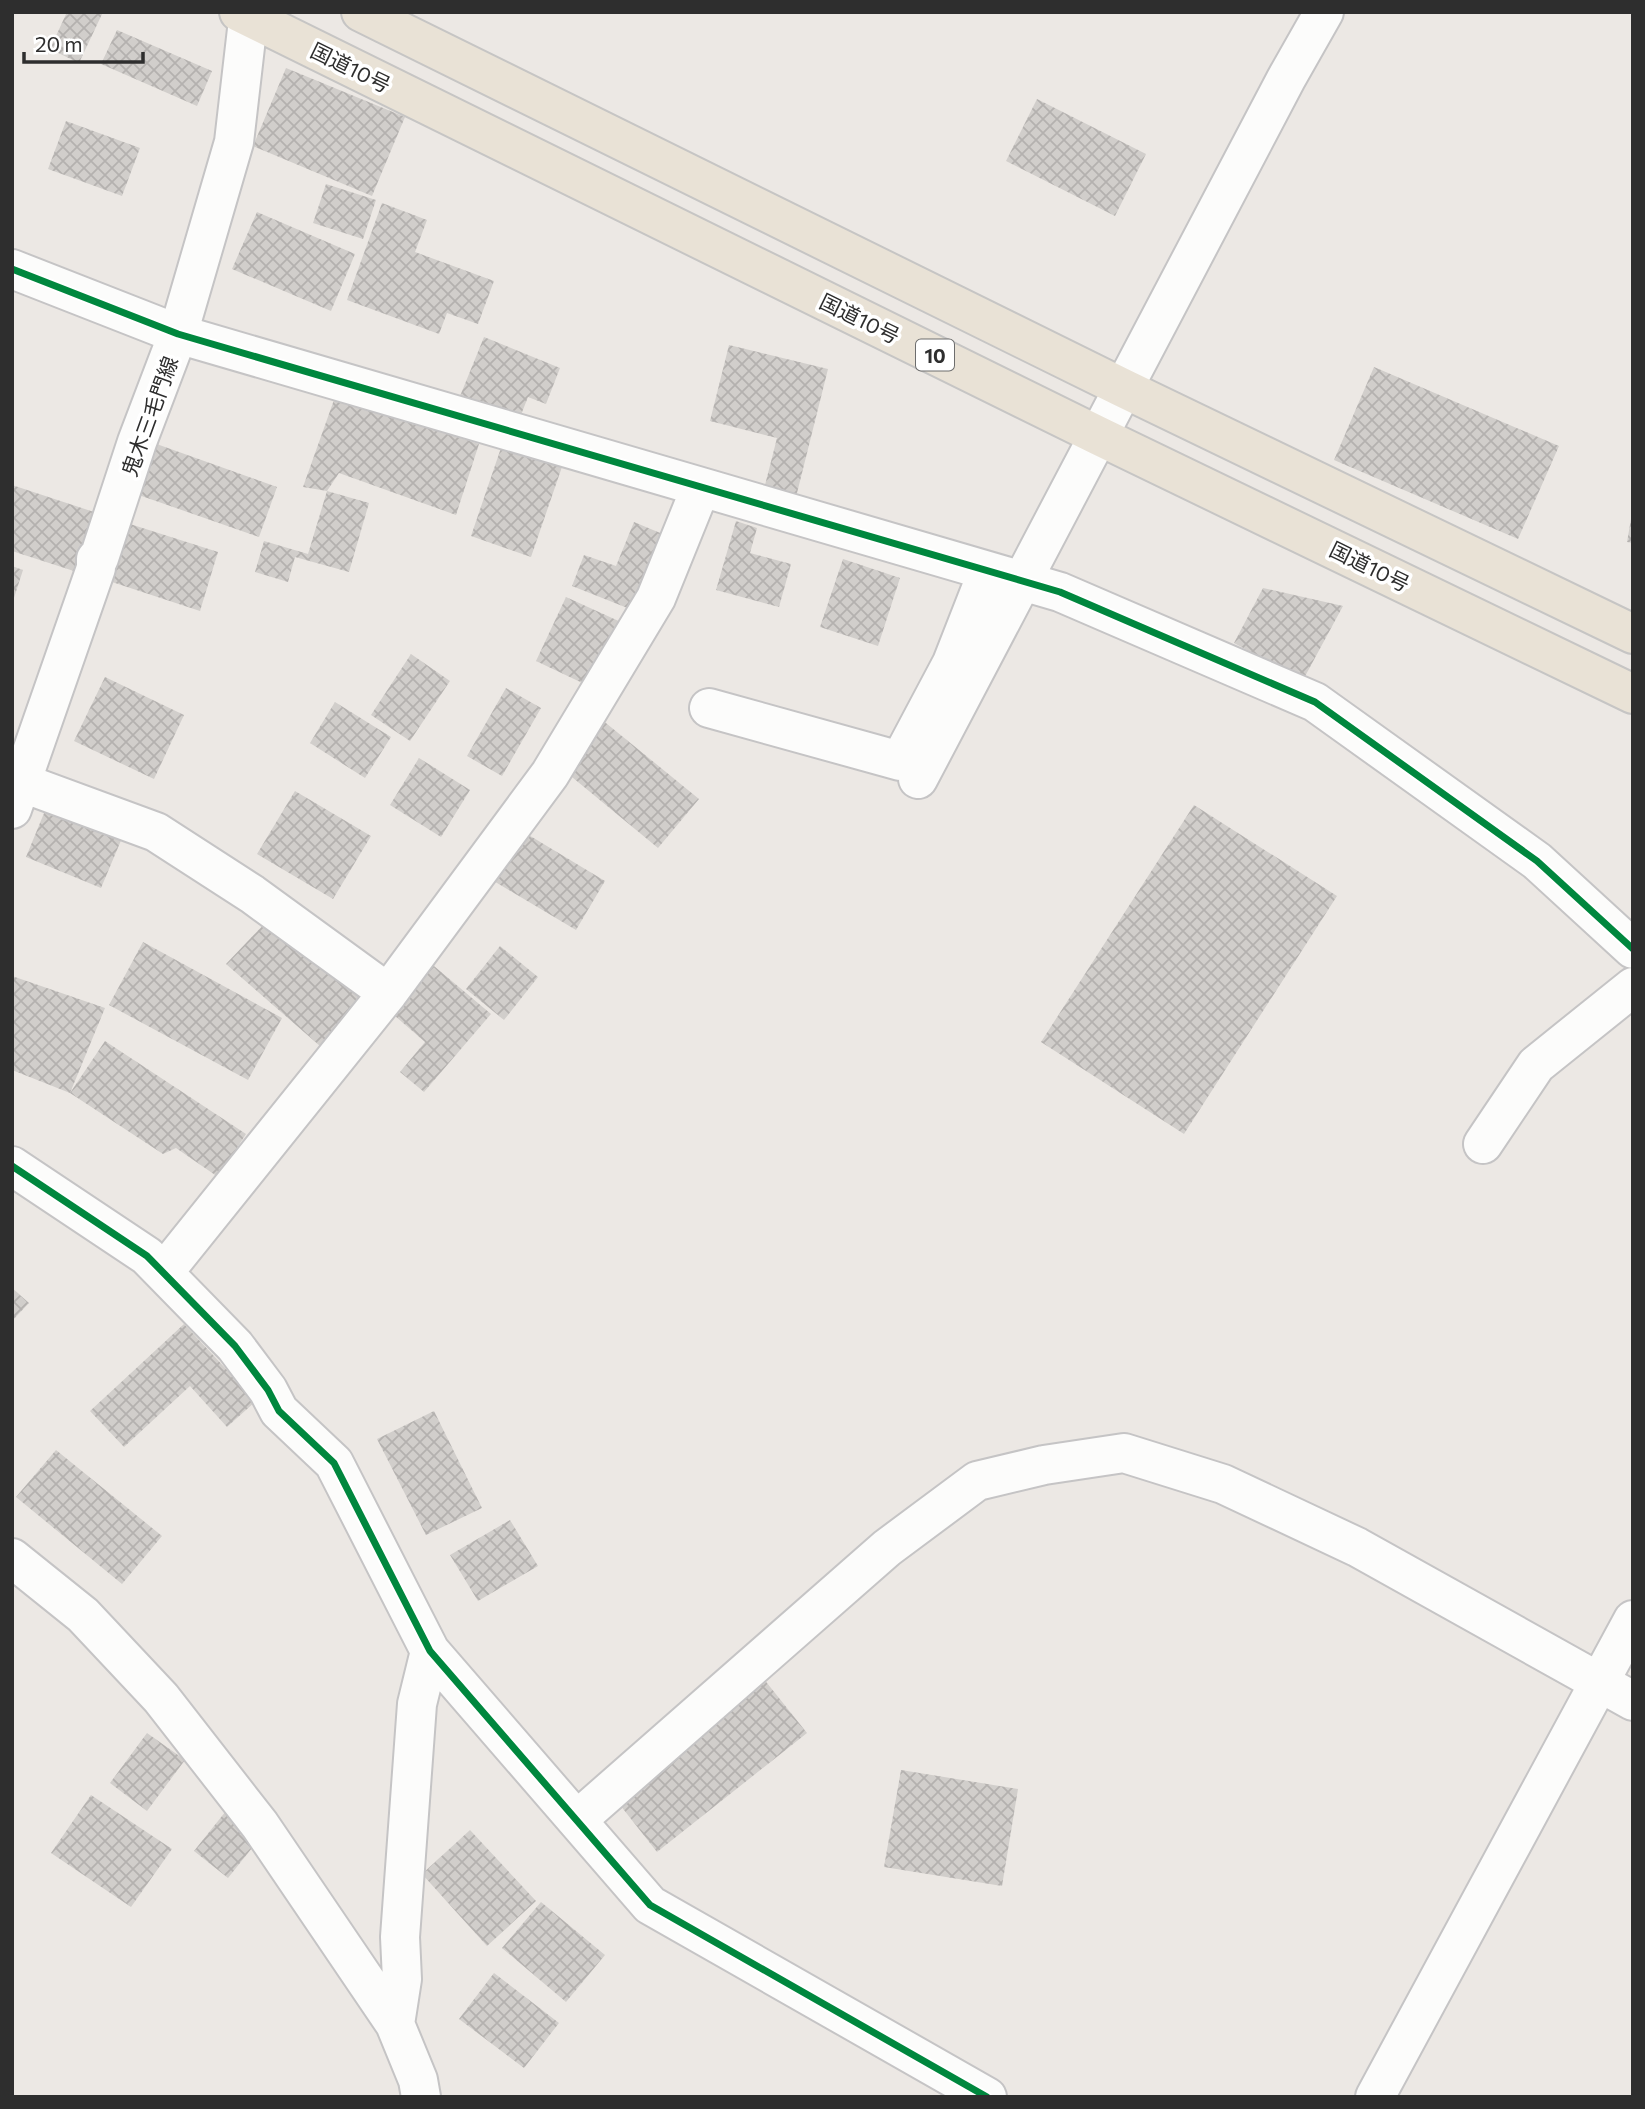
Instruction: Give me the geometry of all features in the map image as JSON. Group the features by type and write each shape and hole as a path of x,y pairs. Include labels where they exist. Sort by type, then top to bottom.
{"highway":[{"name":"10","path":"361,12 1123,388 1633,634"},
{"name":"国道10号","path":"245,14 1100,436 1633,694"}],"street":[{"path":"709,708 900,761 951,663 1100,436 1286,79 1324,12"},
{"name":"鬼木三毛門線","path":"15,790 92,580 96,559 99,558 137,442 178,334 234,142 245,14"},
{"path":"12,269 178,334 1060,592 1315,702 1537,861 1633,950"},
{"path":"164,1272 388,993 550,774 656,598 701,487"},
{"path":"918,779 1006,576"},
{"path":"15,790 156,832 252,894 388,993"},
{"path":"1483,1144 1536,1065 1633,987"},
{"path":"12,1166 147,1256 235,1346 268,1390 279,1411 334,1463 430,1651 650,1905 987,2097"},
{"path":"577,1820 887,1548 978,1481 1044,1465 1124,1453 1223,1484 1357,1547 1633,1701"},
{"path":"12,1558 83,1615 161,1698 260,1825 395,2024 418,2080 421,2097"},
{"path":"1375,2097 1633,1620"},
{"path":"395,2024 402,1979 400,1937 417,1704 430,1651"}],"building":[{"path":"67,12 103,12 79,63 50,49"},
{"path":"117,30 212,71 197,106 101,64"},
{"path":"286,68 405,117 372,196 253,146"},
{"path":"1037,99 1146,154 1115,216 1006,161"},
{"path":"66,121 140,148 122,196 48,169"},
{"path":"326,184 376,200 363,239 313,223"},
{"path":"382,203 427,220 415,252 494,281 478,324 447,313 439,334 347,300"},
{"path":"257,212 355,254 331,311 232,269"},
{"path":"484,337 560,368 546,404 528,397 517,425 458,401"},
{"path":"729,345 828,369 796,497 764,489 777,438 710,421"},
{"path":"1374,367 1559,446 1518,539 1334,460"},
{"path":"335,397 479,444 456,515 339,473 327,491 303,487"},
{"path":"151,442 277,487 259,537 133,493"},
{"path":"503,442 563,464 531,557 471,536"},
{"path":"12,485 100,514 80,573 12,551"},
{"path":"327,491 369,503 349,572 295,557 288,582 255,572 264,541 308,554"},
{"path":"1633,519 1633,543 1627,542"},
{"path":"736,521 757,528 750,553 791,564 779,607 716,590"},
{"path":"634,522 665,535 635,611 572,586 584,555 616,566"},
{"path":"130,524 218,552 200,611 112,582"},
{"path":"843,559 900,578 878,646 820,627"},
{"path":"12,566 23,570 13,601 12,601"},
{"path":"1263,588 1343,606 1303,680 1234,643"},
{"path":"566,597 623,623 593,688 536,661"},
{"path":"411,654 450,681 410,741 371,715"},
{"path":"105,677 184,715 154,779 74,741"},
{"path":"506,688 541,708 502,776 467,756"},
{"path":"335,702 391,737 365,778 310,743"},
{"path":"601,719 699,799 658,848 561,768"},
{"path":"419,758 470,790 441,837 390,805"},
{"path":"295,791 371,836 333,899 257,854"},
{"path":"49,801 125,831 101,888 26,857"},
{"path":"1194,805 1337,896 1184,1134 1041,1042"},
{"path":"522,831 605,881 576,930 492,880"},
{"path":"267,921 360,996 320,1046 226,964"},
{"path":"143,942 282,1018 248,1080 109,1005"},
{"path":"500,946 538,977 504,1020 466,989"},
{"path":"428,961 491,1014 424,1092 400,1072 425,1042 387,1009"},
{"path":"12,976 105,1008 70,1093 12,1070"},
{"path":"105,1041 246,1134 218,1177 176,1148 163,1154 70,1093"},
{"path":"12,1288 29,1303 12,1321"},
{"path":"184,1324 256,1401 227,1427 190,1386 124,1447 90,1411"},
{"path":"434,1411 482,1508 426,1535 377,1439"},
{"path":"56,1450 162,1536 122,1584 16,1497"},
{"path":"510,1520 538,1566 478,1601 450,1555"},
{"path":"759,1673 807,1733 657,1852 609,1791"},
{"path":"147,1733 185,1760 147,1811 110,1783"},
{"path":"901,1770 1018,1789 1002,1886 884,1867"},
{"path":"91,1795 172,1849 131,1907 51,1853"},
{"path":"226,1811 260,1838 228,1878 194,1851"},
{"path":"470,1830 536,1901 487,1946 422,1874"},
{"path":"541,1902 605,1955 566,2002 502,1948"},
{"path":"494,1973 559,2023 524,2068 459,2019"}],"cycle path":[{"path":"12,269 178,334 1060,592 1315,702 1537,861 1633,949"},
{"path":"12,1166 147,1256 235,1346 268,1390 279,1411 334,1463 430,1651 650,1905 987,2097"}]}
